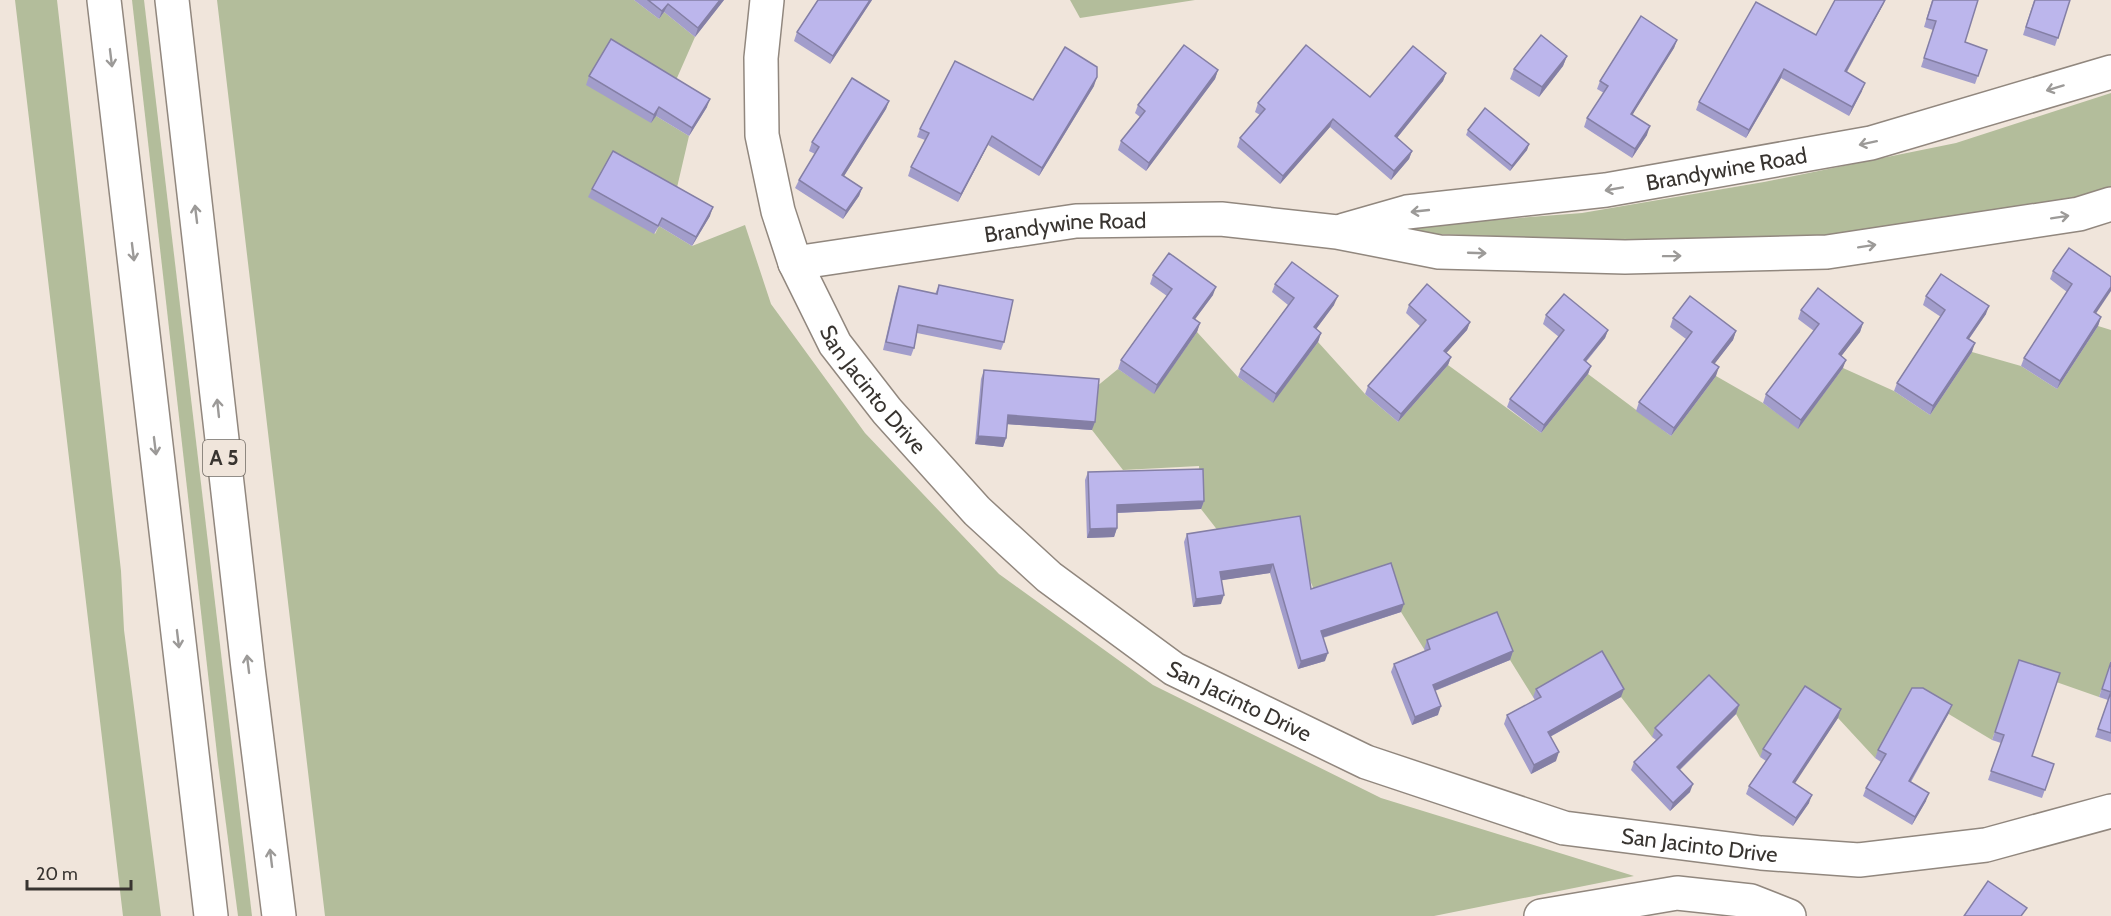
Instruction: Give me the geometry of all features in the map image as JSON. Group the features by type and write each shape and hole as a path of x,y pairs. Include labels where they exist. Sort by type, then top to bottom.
{"main road":[{"path":"104,0 211,916"},
{"name":"A 5","path":"172,0 249,680 279,916"},
{"name":"San Jacinto Drive","path":"767,0 761,58 762,135 778,211 795,263 835,344 887,411 977,511 1049,577 1174,669 1366,762 1564,828 1761,853 1859,860 1986,845 2111,811"},
{"name":"Brandywine Road","path":"1337,232 1407,212 1606,190 1871,143 2111,72"},
{"name":"Brandywine Road","path":"795,263 1076,221 1221,219 1337,232 1440,252 1625,257 1827,252 2079,214 2111,204"},
{"path":"1541,916 1677,893 1751,902 1789,916"}],"green space":[{"path":"15,0 57,0 121,571 124,630 161,916 123,916"},
{"path":"132,0 144,0 252,916 238,916 218,763"},
{"path":"217,0 634,0 659,19 664,12 695,37 673,87 656,116 689,136 675,196 610,160 655,234 659,226 692,246 745,225 771,304 865,433 999,574 1153,685 1381,798 1634,876 1434,916 325,916"},
{"path":"1070,0 1195,0 1080,18"},
{"path":"2111,93 2111,189 2069,200 1834,235 1632,241 1408,233 1405,227 1582,213 1764,182 1956,143"},
{"path":"2098,326 2111,330 2111,661 2099,697 2016,668 1992,740 1912,692 1875,758 1838,718 1802,694 1760,757 1736,714 1706,683 1652,737 1621,697 1599,660 1533,697 1510,660 1494,620 1424,649 1401,612 1388,571 1316,594 1304,567 1222,536 1201,509 1199,466 1123,470 1092,430 1096,387 1118,369 1154,393 1197,332 1238,377 1273,402 1318,342 1365,394 1398,422 1448,365 1541,433 1588,374 1671,436 1716,376 1763,403 1798,428 1843,368 1894,391 1930,415 1972,352 2021,366 2057,389"}],"building":[{"path":"648,0 720,0 698,28 668,4 662,11"},
{"path":"818,0 870,0 833,56 797,32"},
{"path":"1835,0 1885,0 1845,71 1865,83 1852,107 1784,69 1749,130 1699,102 1756,2 1816,35"},
{"path":"1933,0 1978,0 1965,42 1987,50 1978,76 1924,58 1936,21 1927,19"},
{"path":"2035,0 2070,0 2058,38 2026,27"},
{"path":"1641,16 1677,40 1631,114 1650,126 1635,149 1587,118 1608,86 1600,81"},
{"path":"1541,35 1567,56 1542,87 1514,69"},
{"path":"611,39 710,99 692,128 659,107 654,115 589,76"},
{"path":"1184,45 1218,70 1149,163 1121,141 1145,111 1138,105"},
{"path":"1306,45 1370,97 1413,46 1446,73 1395,136 1412,151 1394,171 1333,119 1283,176 1240,138 1265,109 1258,103"},
{"path":"1065,47 1097,67 1097,77 1042,168 992,136 961,194 911,167 929,133 920,129 955,61 1033,100"},
{"path":"852,78 889,101 842,175 862,188 846,211 799,180 819,147 812,142"},
{"path":"1485,108 1529,144 1512,166 1468,130"},
{"path":"613,151 713,207 696,237 662,218 658,226 592,189"},
{"path":"2069,248 2111,277 2111,287 2094,312 2101,317 2060,381 2024,358 2072,284 2053,271"},
{"path":"1169,253 1216,287 1193,318 1200,323 1157,385 1121,360 1172,289 1153,275"},
{"path":"1292,262 1338,296 1314,327 1321,333 1276,394 1241,369 1294,298 1275,284"},
{"path":"1941,274 1989,306 1967,338 1975,343 1933,406 1897,383 1945,310 1926,296"},
{"path":"1427,284 1470,322 1444,351 1451,357 1401,414 1368,386 1426,320 1409,305"},
{"path":"939,285 1013,300 1004,342 918,325 914,348 886,342 899,286 937,294"},
{"path":"1818,288 1863,323 1839,354 1846,360 1801,420 1766,394 1819,324 1801,310"},
{"path":"1564,294 1608,330 1584,360 1591,366 1544,425 1510,399 1564,330 1546,315"},
{"path":"1690,296 1736,331 1712,362 1719,367 1674,428 1639,402 1692,332 1673,318"},
{"path":"984,370 1099,379 1095,422 1008,415 1006,438 978,436"},
{"path":"1203,469 1204,501 1117,505 1117,528 1090,529 1088,472"},
{"path":"1300,516 1311,589 1391,563 1404,604 1321,631 1328,653 1301,661 1273,564 1220,572 1224,595 1196,599 1187,534"},
{"path":"1497,612 1513,651 1433,685 1441,706 1415,717 1394,664 1430,649 1427,640"},
{"path":"1602,651 1624,689 1548,732 1559,752 1534,765 1507,715 1541,697 1536,689"},
{"path":"2019,660 2060,673 2032,756 2054,764 2045,790 1991,771 2004,735 1995,732"},
{"path":"2111,662 2111,692 2102,689"},
{"path":"1709,675 1739,705 1677,767 1693,784 1673,803 1634,762 1662,735 1655,728"},
{"path":"1805,686 1841,709 1793,782 1812,795 1796,818 1749,786 1771,754 1763,749"},
{"path":"1912,688 1923,688 1952,705 1909,781 1929,793 1915,817 1866,788 1886,754 1878,750"},
{"path":"2111,692 2111,733 2098,729"},
{"path":"1988,881 2027,908 2021,916 1964,916"}]}
